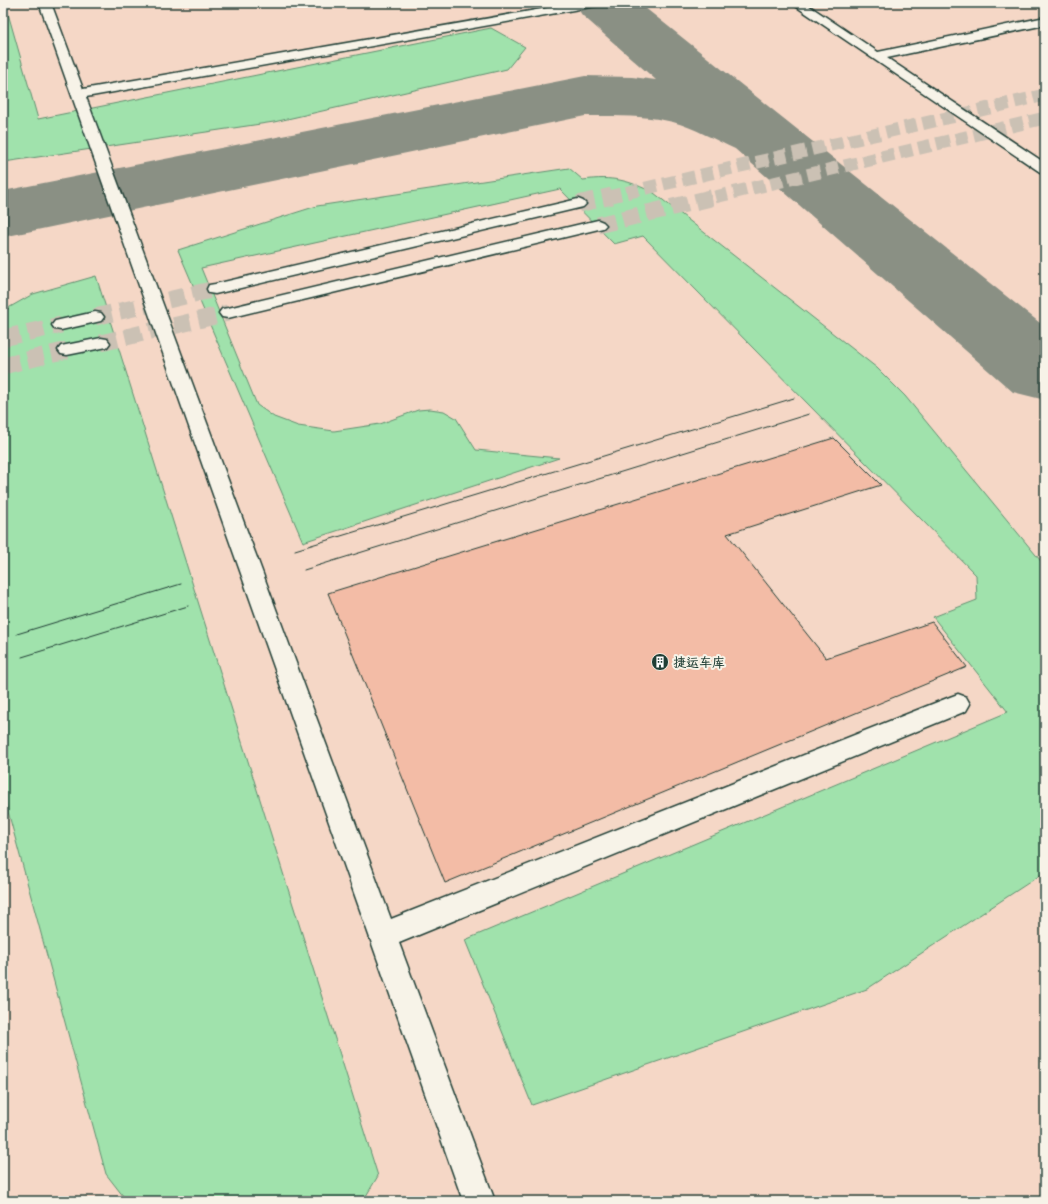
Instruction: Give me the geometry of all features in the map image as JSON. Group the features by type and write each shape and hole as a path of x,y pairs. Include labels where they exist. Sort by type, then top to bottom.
{"lane":[{"path":"45,3 479,1201"},
{"path":"79,94 596,3"},
{"path":"797,3 1045,170"},
{"path":"876,56 1045,20"},
{"path":"215,289 578,204"},
{"path":"228,313 598,225"},
{"path":"61,325 95,317"},
{"path":"67,350 102,342"},
{"path":"383,936 958,704"}],"shaded area":[{"path":"3,3 1045,3 1045,1201 3,1201"}],"green space":[{"path":"3,3 5,3 38,119 491,28 525,47 507,69 274,122 4,162"},
{"path":"569,168 583,180 620,180 654,193 877,368 905,396 1045,566 1045,872 867,989 532,1105 465,940 1008,712 933,617 977,600 976,575 643,236 614,244 560,189 201,268 257,405 274,417 298,426 334,431 380,424 418,410 430,409 444,411 456,418 476,450 559,458 303,542 178,250 317,206"},
{"path":"96,276 378,1176 363,1201 127,1201 106,1174 3,793 3,311 33,294"}],"building":[{"name":"捷运车库","path":"834,438 881,485 727,534 826,658 932,622 967,667 445,883 328,593"}],"taxiway":[{"path":"603,3 1045,372"},
{"path":"3,214 585,96 632,97 675,103 717,114 759,134"}],"tunnel":[{"path":"608,197 1045,95"},
{"path":"715,197 1045,118"},
{"path":"578,204 612,196"},
{"path":"598,225 719,196"},
{"path":"95,317 215,289"},
{"path":"101,343 228,313"},
{"path":"3,338 61,325"},
{"path":"3,366 67,350"}],"tram line":[{"path":"295,550 794,398"},
{"path":"304,570 809,414"},
{"path":"17,634 181,584"},
{"path":"22,657 188,606"}],"place":[{"name":"捷运车库","path":"660,662"}]}
